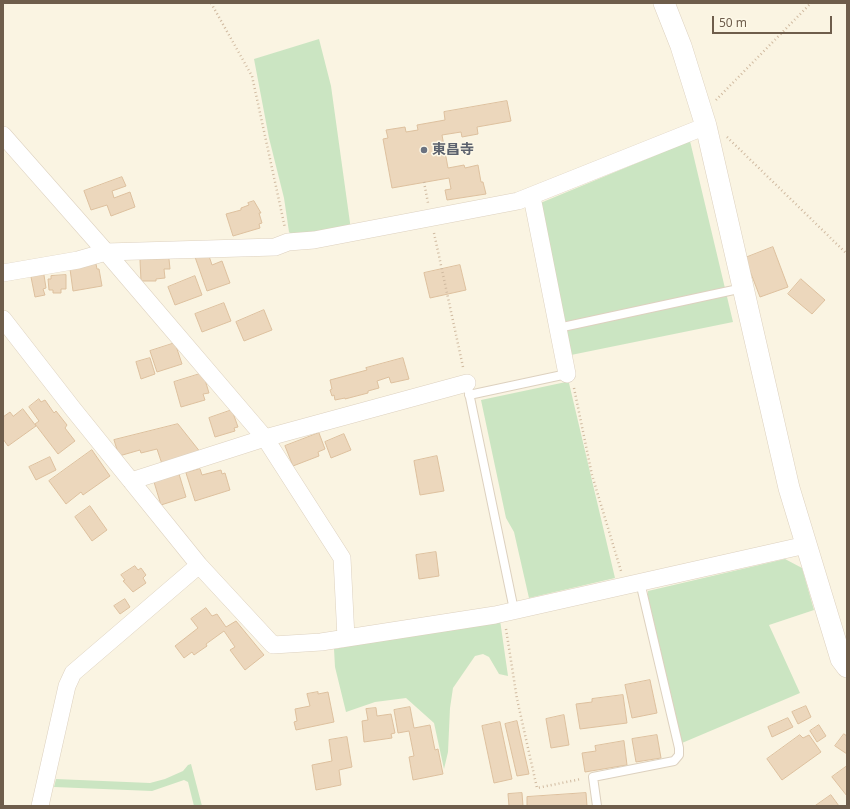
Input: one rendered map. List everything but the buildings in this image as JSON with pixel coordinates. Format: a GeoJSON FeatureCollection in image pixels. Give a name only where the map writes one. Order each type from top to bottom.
{"type":"FeatureCollection","features":[{"type":"Feature","properties":{"kind":"street"},"geometry":{"type":"LineString","coordinates":[[664,3],[681,46],[706,126],[789,488],[841,659],[847,667]]}},
{"type":"Feature","properties":{"kind":"street"},"geometry":{"type":"LineString","coordinates":[[3,273],[78,260],[106,252],[275,247],[288,242],[314,240],[518,201],[532,197],[706,126]]}},
{"type":"Feature","properties":{"kind":"street"},"geometry":{"type":"LineString","coordinates":[[3,135],[106,252],[265,438],[342,558],[346,638]]}},
{"type":"Feature","properties":{"kind":"street"},"geometry":{"type":"LineString","coordinates":[[532,197],[567,374]]}},
{"type":"Feature","properties":{"kind":"street"},"geometry":{"type":"LineString","coordinates":[[3,319],[199,565],[273,645],[321,642],[509,611],[806,544]]}},
{"type":"Feature","properties":{"kind":"street"},"geometry":{"type":"LineString","coordinates":[[131,481],[265,438],[468,389]]}},
{"type":"Feature","properties":{"kind":"street"},"geometry":{"type":"LineString","coordinates":[[40,806],[66,686],[73,673],[199,565]]}},
{"type":"Feature","properties":{"kind":"lane"},"geometry":{"type":"LineString","coordinates":[[558,328],[743,288]]}},
{"type":"Feature","properties":{"kind":"lane"},"geometry":{"type":"LineString","coordinates":[[509,611],[468,389],[567,374]]}},
{"type":"Feature","properties":{"kind":"lane"},"geometry":{"type":"LineString","coordinates":[[597,806],[593,777],[674,760],[679,755],[679,748],[633,584]]}},
{"type":"Feature","properties":{"kind":"path"},"geometry":{"type":"LineString","coordinates":[[211,3],[252,76],[288,242]]}},
{"type":"Feature","properties":{"kind":"path"},"geometry":{"type":"LineString","coordinates":[[811,3],[712,104],[706,126],[730,138],[847,254]]}},
{"type":"Feature","properties":{"kind":"path"},"geometry":{"type":"LineString","coordinates":[[424,182],[468,389]]}},
{"type":"Feature","properties":{"kind":"path"},"geometry":{"type":"LineString","coordinates":[[567,374],[574,385],[592,475],[633,584]]}},
{"type":"Feature","properties":{"kind":"path"},"geometry":{"type":"LineString","coordinates":[[509,611],[517,699],[537,788],[593,777]]}},
{"type":"Feature","properties":{"kind":"green space"},"geometry":{"type":"Polygon","coordinates":[[[319,39],[331,86],[351,230],[294,238],[289,232],[284,198],[269,138],[254,59],[319,39]]]}},
{"type":"Feature","properties":{"kind":"green space"},"geometry":{"type":"Polygon","coordinates":[[[690,141],[733,322],[571,355],[538,204],[690,141]]]}},
{"type":"Feature","properties":{"kind":"green space"},"geometry":{"type":"Polygon","coordinates":[[[566,382],[569,383],[615,578],[529,598],[514,532],[506,518],[481,400],[566,382]]]}},
{"type":"Feature","properties":{"kind":"green space"},"geometry":{"type":"Polygon","coordinates":[[[785,559],[802,568],[814,610],[769,625],[800,693],[682,743],[648,597],[648,591],[785,559]]]}},
{"type":"Feature","properties":{"kind":"green space"},"geometry":{"type":"Polygon","coordinates":[[[500,620],[508,676],[499,674],[489,657],[483,654],[475,656],[453,688],[450,708],[448,752],[444,769],[434,723],[406,698],[375,702],[346,712],[335,667],[334,649],[500,620]]]}},
{"type":"Feature","properties":{"kind":"green space"},"geometry":{"type":"Polygon","coordinates":[[[191,764],[202,806],[194,806],[188,782],[184,780],[152,791],[54,787],[56,779],[150,783],[165,779],[183,771],[188,765],[191,764]]]}},
{"type":"Feature","properties":{"kind":"place","name":"東昌寺"},"geometry":{"type":"Point","coordinates":[424,150]}}]}
